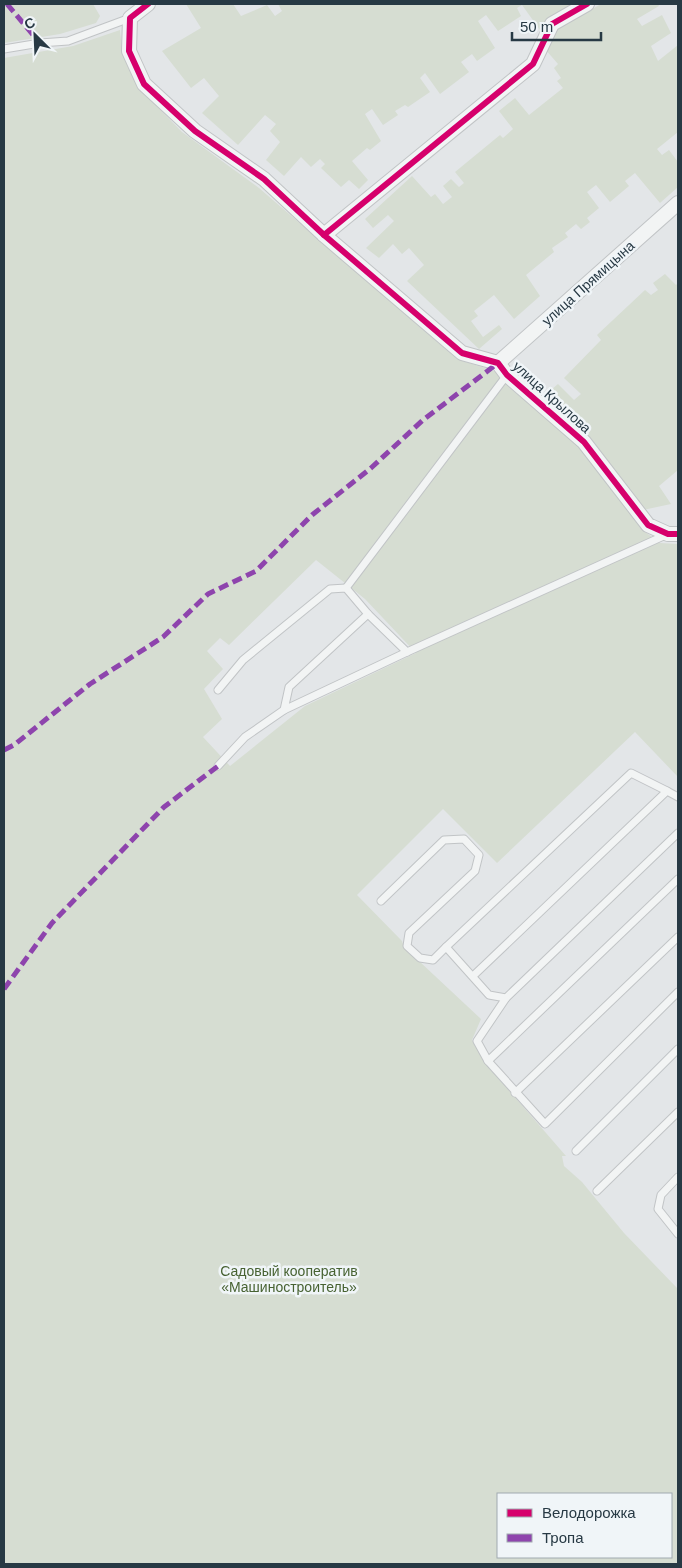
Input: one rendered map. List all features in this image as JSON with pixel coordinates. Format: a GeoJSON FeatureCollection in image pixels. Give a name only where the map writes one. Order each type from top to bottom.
{"type":"FeatureCollection","features":[{"type":"Feature","properties":{"kind":"street"},"geometry":{"type":"LineString","coordinates":[[130,18],[148,4]]}},
{"type":"Feature","properties":{"kind":"street"},"geometry":{"type":"LineString","coordinates":[[324,235],[533,64],[552,24],[587,4]]}},
{"type":"Feature","properties":{"kind":"street","name":"улица Крылова"},"geometry":{"type":"LineString","coordinates":[[130,18],[129,51],[144,84],[195,131],[264,179],[324,235],[462,353],[498,363],[507,375],[584,442],[648,525],[673,534]]}},
{"type":"Feature","properties":{"kind":"street","name":"улица Прямицына"},"geometry":{"type":"LineString","coordinates":[[498,363],[678,203]]}},
{"type":"Feature","properties":{"kind":"lane"},"geometry":{"type":"LineString","coordinates":[[4,49],[68,41],[130,18]]}},
{"type":"Feature","properties":{"kind":"lane"},"geometry":{"type":"LineString","coordinates":[[346,588],[507,375]]}},
{"type":"Feature","properties":{"kind":"lane"},"geometry":{"type":"LineString","coordinates":[[218,766],[245,737],[284,710],[407,652],[673,534]]}},
{"type":"Feature","properties":{"kind":"lane"},"geometry":{"type":"LineString","coordinates":[[218,690],[243,660],[330,588],[346,588],[368,614],[407,652]]}},
{"type":"Feature","properties":{"kind":"lane"},"geometry":{"type":"LineString","coordinates":[[284,710],[289,686],[368,614]]}},
{"type":"Feature","properties":{"kind":"lane"},"geometry":{"type":"LineString","coordinates":[[382,901],[444,840],[464,840],[479,855],[475,871],[409,933],[407,946],[420,958],[432,960],[631,773],[678,796]]}},
{"type":"Feature","properties":{"kind":"lane"},"geometry":{"type":"LineString","coordinates":[[473,976],[667,791]]}},
{"type":"Feature","properties":{"kind":"lane"},"geometry":{"type":"LineString","coordinates":[[678,833],[506,998],[477,1041],[488,1061],[545,1124],[678,992]]}},
{"type":"Feature","properties":{"kind":"lane"},"geometry":{"type":"LineString","coordinates":[[488,1061],[678,879]]}},
{"type":"Feature","properties":{"kind":"lane"},"geometry":{"type":"LineString","coordinates":[[515,1093],[678,937]]}},
{"type":"Feature","properties":{"kind":"lane"},"geometry":{"type":"LineString","coordinates":[[446,947],[489,994],[506,998]]}},
{"type":"Feature","properties":{"kind":"lane"},"geometry":{"type":"LineString","coordinates":[[576,1151],[678,1049]]}},
{"type":"Feature","properties":{"kind":"lane"},"geometry":{"type":"LineString","coordinates":[[596,1191],[678,1112]]}},
{"type":"Feature","properties":{"kind":"lane"},"geometry":{"type":"LineString","coordinates":[[678,1177],[661,1195],[658,1209],[678,1234]]}},
{"type":"Feature","properties":{"kind":"green space"},"geometry":{"type":"Polygon","coordinates":[[[4,4],[93,4],[100,16],[96,23],[60,34],[4,43],[4,4]]]}},
{"type":"Feature","properties":{"kind":"green space"},"geometry":{"type":"Polygon","coordinates":[[[186,4],[233,4],[241,16],[267,5],[275,16],[282,11],[278,4],[568,4],[571,9],[540,30],[522,5],[517,8],[521,16],[498,31],[486,15],[478,21],[495,48],[477,61],[472,54],[461,62],[469,72],[440,94],[425,73],[420,78],[430,92],[408,107],[405,105],[395,111],[398,115],[383,125],[372,109],[365,114],[381,141],[370,150],[367,148],[352,161],[368,180],[359,189],[349,180],[341,187],[321,168],[325,164],[320,159],[311,167],[301,157],[284,176],[266,160],[280,142],[270,131],[276,124],[265,115],[238,145],[202,113],[219,96],[204,78],[191,88],[162,51],[201,28],[186,4]]]}},
{"type":"Feature","properties":{"kind":"green space"},"geometry":{"type":"Polygon","coordinates":[[[601,4],[658,4],[659,6],[637,19],[642,26],[662,15],[671,33],[651,46],[658,61],[678,45],[678,132],[657,149],[662,155],[669,150],[678,162],[678,187],[660,203],[635,173],[625,181],[629,186],[610,202],[596,185],[587,192],[599,208],[587,218],[590,222],[581,229],[576,224],[565,233],[568,237],[552,248],[554,252],[526,275],[540,296],[514,319],[494,295],[474,311],[478,316],[471,321],[483,337],[499,325],[502,329],[479,349],[407,281],[424,265],[409,248],[402,254],[393,244],[379,258],[366,248],[394,221],[388,215],[373,228],[365,219],[412,176],[431,197],[435,194],[443,204],[452,197],[443,186],[451,179],[459,187],[464,183],[455,172],[500,135],[503,138],[513,129],[499,111],[515,98],[529,115],[563,88],[557,81],[561,78],[554,68],[558,64],[545,49],[555,30],[601,4]]]}},
{"type":"Feature","properties":{"kind":"green space","name":"Садовый кооператив «Машиностроитель»"},"geometry":{"type":"Polygon","coordinates":[[[120,30],[122,49],[137,86],[182,132],[259,188],[457,359],[497,372],[510,388],[582,449],[644,531],[660,543],[678,544],[678,777],[635,732],[497,863],[443,809],[357,895],[402,941],[404,947],[481,1019],[472,1040],[486,1064],[566,1156],[562,1156],[564,1166],[582,1182],[624,1233],[678,1289],[678,1564],[4,1564],[4,58],[73,46],[120,30]],[[316,560],[229,645],[220,638],[207,651],[223,669],[204,689],[222,719],[203,737],[230,766],[305,706],[416,653],[365,599],[316,560]]]}},
{"type":"Feature","properties":{"kind":"green space"},"geometry":{"type":"Polygon","coordinates":[[[665,274],[676,285],[678,283],[678,470],[659,486],[671,504],[643,510],[577,428],[543,397],[558,384],[574,400],[581,394],[564,378],[601,340],[597,335],[645,290],[651,295],[658,290],[653,283],[665,274]]]}},
{"type":"Feature","properties":{"kind":"marked path"},"geometry":{"type":"LineString","coordinates":[[7,4],[40,43]]}},
{"type":"Feature","properties":{"kind":"marked path"},"geometry":{"type":"LineString","coordinates":[[4,750],[14,745],[90,684],[163,637],[208,594],[256,571],[312,515],[371,468],[423,420],[498,363]]}},
{"type":"Feature","properties":{"kind":"marked path"},"geometry":{"type":"LineString","coordinates":[[4,989],[52,923],[164,807],[218,766]]}},
{"type":"Feature","properties":{"kind":"cycle path"},"geometry":{"type":"LineString","coordinates":[[148,4],[130,18],[129,51],[144,84],[195,131],[264,179],[324,235]]}},
{"type":"Feature","properties":{"kind":"cycle path"},"geometry":{"type":"LineString","coordinates":[[587,4],[552,24],[533,64],[324,235],[462,353],[498,363],[507,375],[584,442],[648,525],[668,534],[678,534]]}}]}
